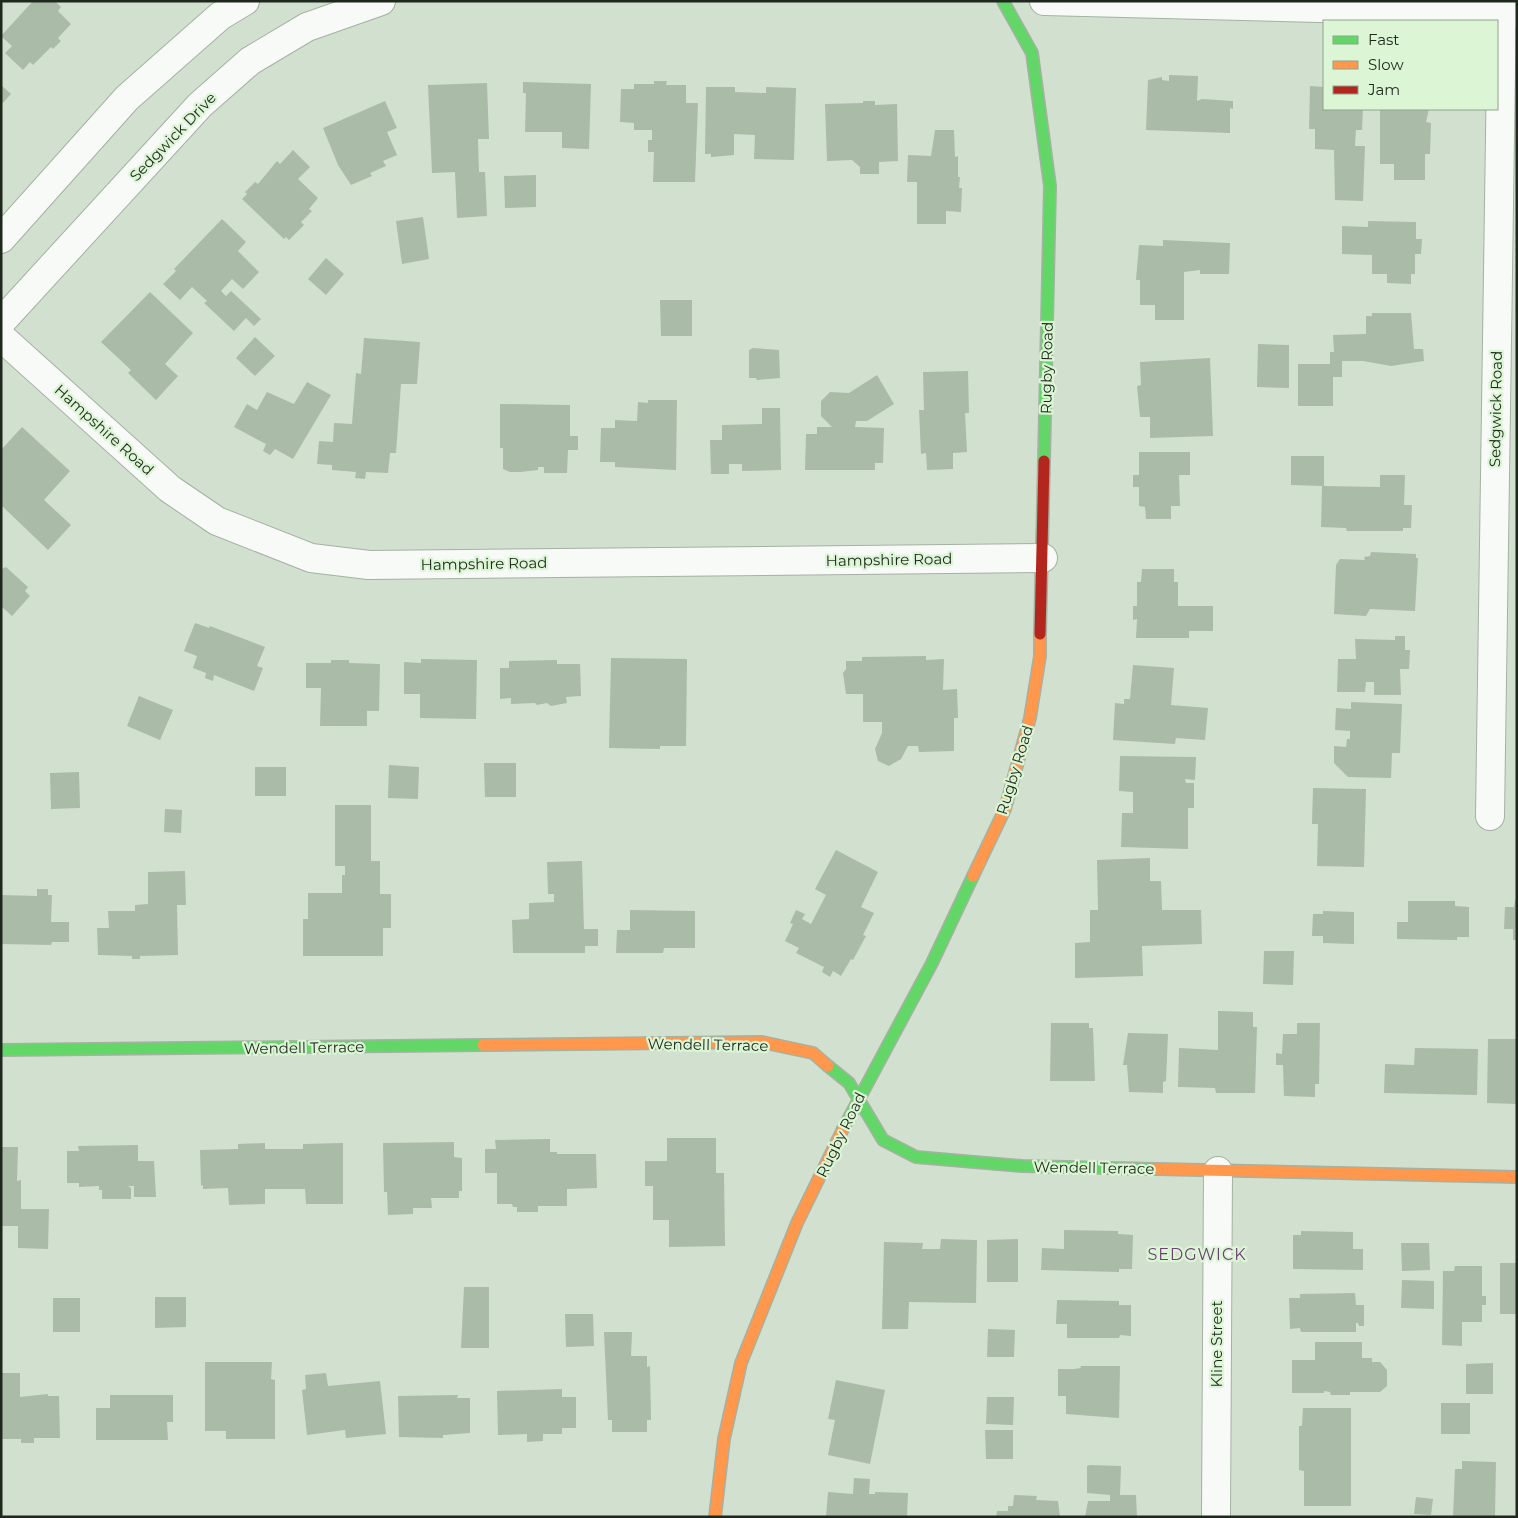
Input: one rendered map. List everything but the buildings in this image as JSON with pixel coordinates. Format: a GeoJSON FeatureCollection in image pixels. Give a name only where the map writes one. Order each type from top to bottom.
{"type":"FeatureCollection","features":[{"type":"Feature","properties":{"kind":"street"},"geometry":{"type":"LineString","coordinates":[[1,239],[127,98],[220,16],[245,1]]}},
{"type":"Feature","properties":{"kind":"street","name":"Sedgwick Drive"},"geometry":{"type":"LineString","coordinates":[[1,322],[200,105],[250,62],[307,26],[381,1]]}},
{"type":"Feature","properties":{"kind":"street","name":"Rugby Road"},"geometry":{"type":"LineString","coordinates":[[715,1517],[724,1439],[741,1363],[797,1222],[859,1097],[932,963],[1005,809],[1030,718],[1038,665],[1043,558],[1050,186],[1032,53],[1003,1]]}},
{"type":"Feature","properties":{"kind":"street"},"geometry":{"type":"LineString","coordinates":[[1044,1],[1507,9]]}},
{"type":"Feature","properties":{"kind":"street","name":"Sedgwick Road"},"geometry":{"type":"LineString","coordinates":[[1490,816],[1507,9]]}},
{"type":"Feature","properties":{"kind":"street","name":"Hampshire Road"},"geometry":{"type":"LineString","coordinates":[[1,336],[170,489],[217,520],[311,558],[369,565],[1043,558]]}},
{"type":"Feature","properties":{"kind":"street","name":"Wendell Terrace"},"geometry":{"type":"LineString","coordinates":[[1,1050],[762,1042],[813,1053],[849,1083],[883,1140],[916,1158],[1022,1166],[1517,1177]]}},
{"type":"Feature","properties":{"kind":"street","name":"Kline Street"},"geometry":{"type":"LineString","coordinates":[[1216,1517],[1218,1171]]}},
{"type":"Feature","properties":{"kind":"traffic: fast"},"geometry":{"type":"LineString","coordinates":[[1003,1],[1032,53],[1050,186],[1044,461]]}},
{"type":"Feature","properties":{"kind":"traffic: fast"},"geometry":{"type":"LineString","coordinates":[[843,1129],[932,963],[973,876]]}},
{"type":"Feature","properties":{"kind":"traffic: fast"},"geometry":{"type":"LineString","coordinates":[[1,1050],[483,1045]]}},
{"type":"Feature","properties":{"kind":"traffic: fast"},"geometry":{"type":"LineString","coordinates":[[828,1066],[849,1083],[883,1140],[916,1157],[1022,1166],[1155,1169]]}},
{"type":"Feature","properties":{"kind":"traffic: slow"},"geometry":{"type":"LineString","coordinates":[[973,876],[1005,809],[1030,718],[1040,656],[1040,634]]}},
{"type":"Feature","properties":{"kind":"traffic: slow"},"geometry":{"type":"LineString","coordinates":[[483,1045],[762,1042],[813,1053],[828,1066]]}},
{"type":"Feature","properties":{"kind":"traffic: slow"},"geometry":{"type":"LineString","coordinates":[[715,1517],[724,1439],[741,1363],[797,1223],[843,1129]]}},
{"type":"Feature","properties":{"kind":"traffic: slow"},"geometry":{"type":"LineString","coordinates":[[1155,1169],[1517,1177]]}},
{"type":"Feature","properties":{"kind":"traffic: jam"},"geometry":{"type":"LineString","coordinates":[[1040,634],[1044,461]]}},
{"type":"Feature","properties":{"kind":"district","name":"SEDGWICK"},"geometry":{"type":"Point","coordinates":[1197,1254]}}]}
